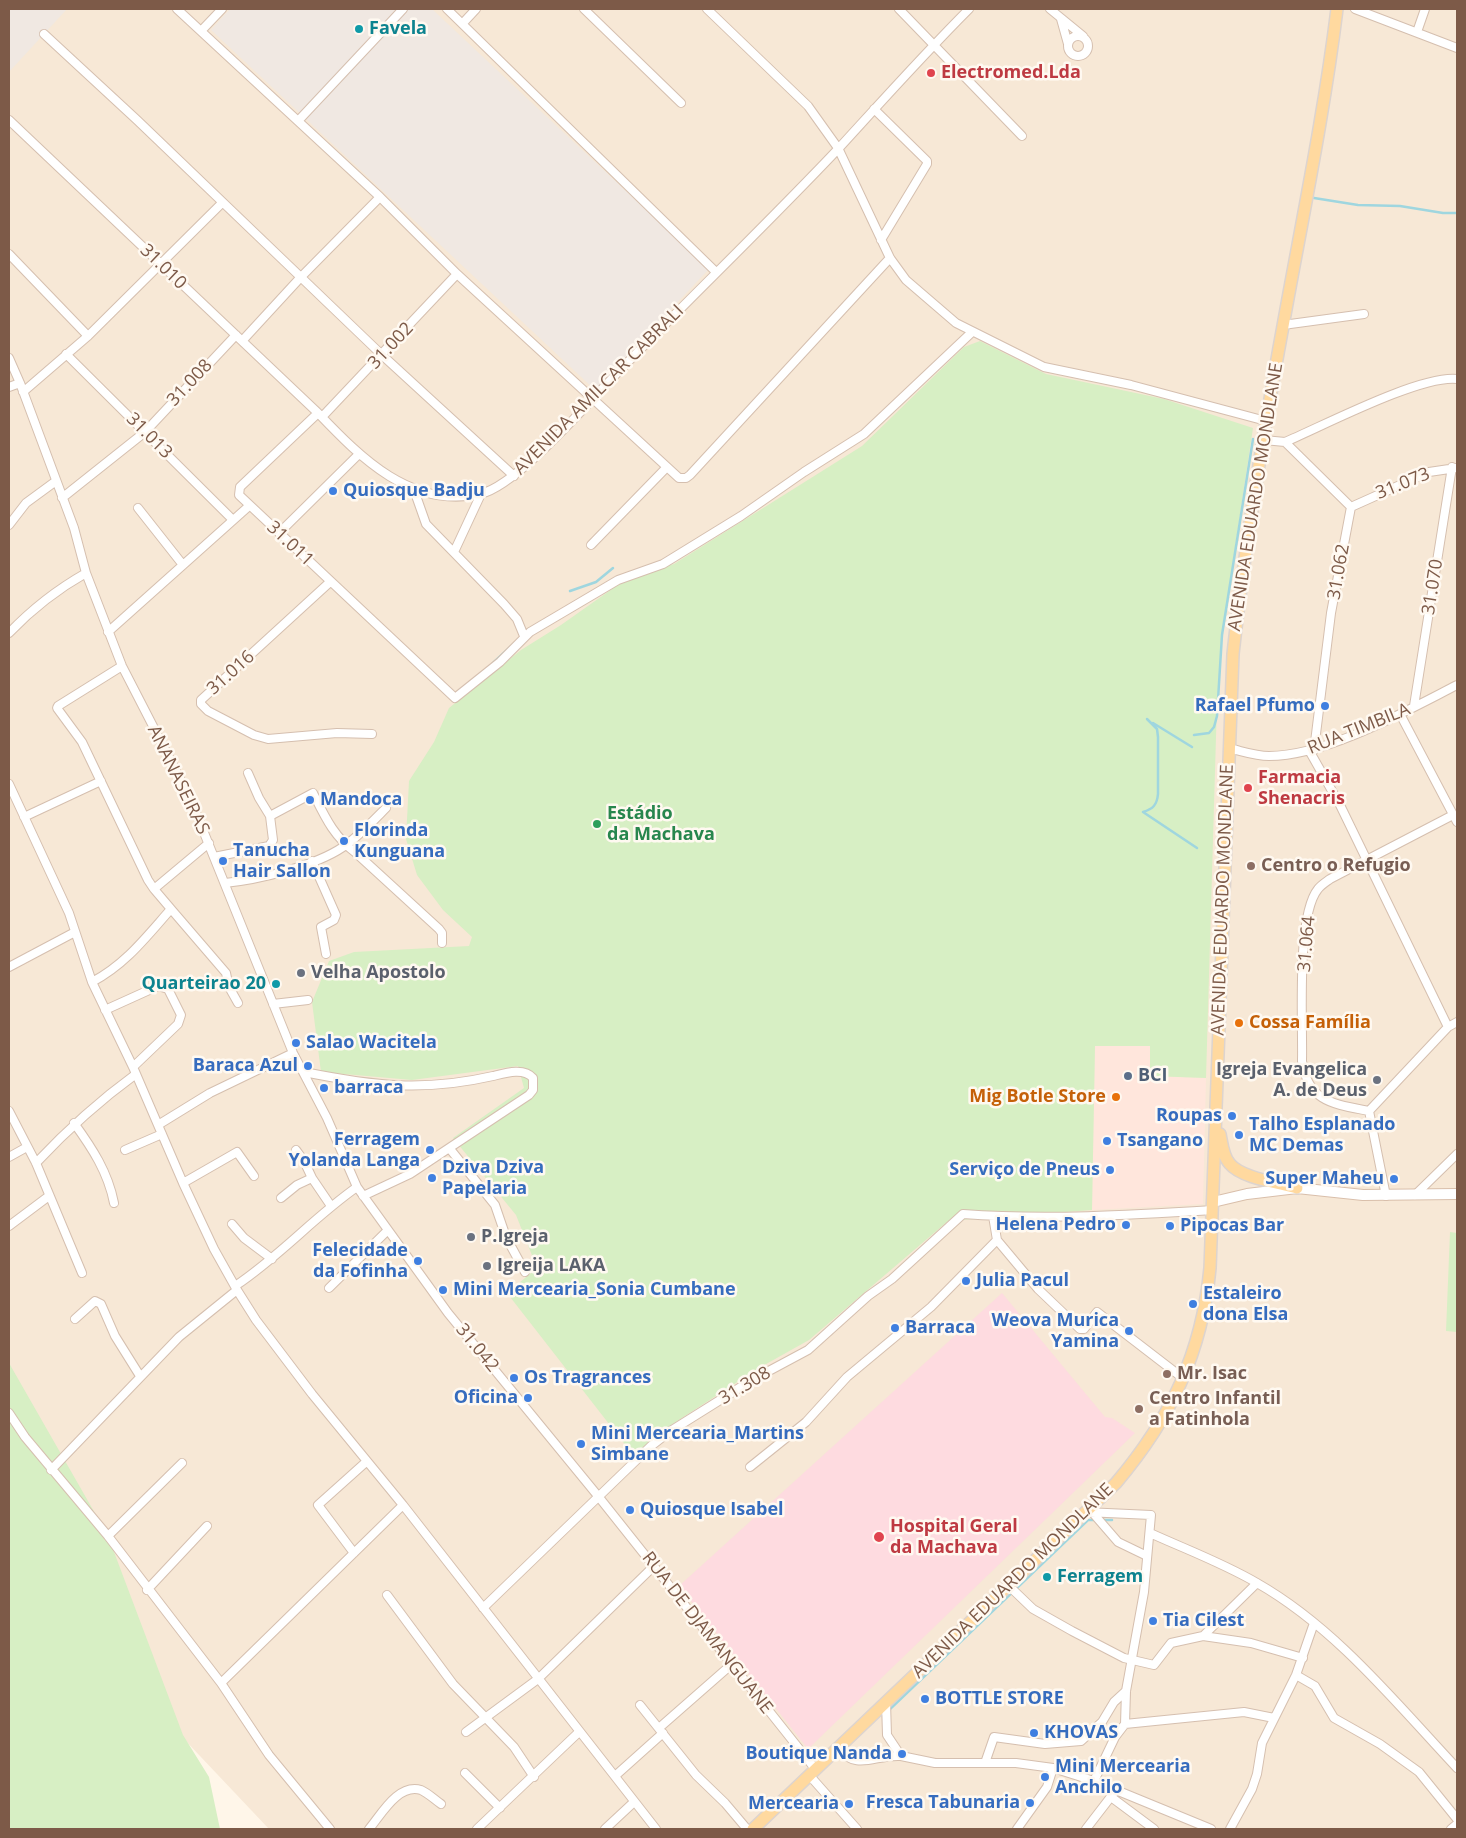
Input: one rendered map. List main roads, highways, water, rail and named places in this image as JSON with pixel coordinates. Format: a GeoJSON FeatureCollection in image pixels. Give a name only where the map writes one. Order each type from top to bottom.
{"type":"FeatureCollection","features":[{"type":"Feature","properties":{"kind":"main road","name":"AVENIDA EDUARDO MONDLANE"},"geometry":{"type":"LineString","coordinates":[[753,1829],[1088,1512],[1116,1483],[1139,1456],[1162,1422],[1184,1379],[1199,1336],[1208,1295],[1213,1206],[1217,1123],[1219,994],[1233,654],[1266,421],[1330,70],[1337,9]]}},
{"type":"Feature","properties":{"kind":"main road"},"geometry":{"type":"LineString","coordinates":[[1217,1123],[1226,1155],[1235,1169],[1297,1188]]}},
{"type":"Feature","properties":{"kind":"waterway"},"geometry":{"type":"LineString","coordinates":[[1314,198],[1358,205],[1400,206],[1443,213],[1457,213]]}},
{"type":"Feature","properties":{"kind":"waterway"},"geometry":{"type":"LineString","coordinates":[[1194,735],[1209,733],[1214,727],[1217,716],[1222,635],[1253,439]]}},
{"type":"Feature","properties":{"kind":"waterway"},"geometry":{"type":"LineString","coordinates":[[570,591],[596,582],[613,568]]}},
{"type":"Feature","properties":{"kind":"waterway"},"geometry":{"type":"LineString","coordinates":[[493,663],[520,638]]}},
{"type":"Feature","properties":{"kind":"waterway"},"geometry":{"type":"LineString","coordinates":[[1143,812],[1154,806],[1158,794],[1157,729],[1147,719]]}},
{"type":"Feature","properties":{"kind":"waterway"},"geometry":{"type":"LineString","coordinates":[[1153,723],[1192,747]]}},
{"type":"Feature","properties":{"kind":"waterway"},"geometry":{"type":"LineString","coordinates":[[1143,812],[1197,848]]}},
{"type":"Feature","properties":{"kind":"waterway"},"geometry":{"type":"LineString","coordinates":[[889,1710],[1088,1520],[1112,1520]]}},
{"type":"Feature","properties":{"kind":"place","name":"Favela"},"geometry":{"type":"Point","coordinates":[359,29]}},
{"type":"Feature","properties":{"kind":"place","name":"Electromed.Lda"},"geometry":{"type":"Point","coordinates":[931,73]}},
{"type":"Feature","properties":{"kind":"place","name":"Quiosque Badju"},"geometry":{"type":"Point","coordinates":[333,491]}},
{"type":"Feature","properties":{"kind":"place","name":"Rafael Pfumo"},"geometry":{"type":"Point","coordinates":[1325,706]}},
{"type":"Feature","properties":{"kind":"place","name":"Farmacia Shenacris"},"geometry":{"type":"Point","coordinates":[1248,788]}},
{"type":"Feature","properties":{"kind":"place","name":"Mandoca"},"geometry":{"type":"Point","coordinates":[310,800]}},
{"type":"Feature","properties":{"kind":"place","name":"Estádio da Machava"},"geometry":{"type":"Point","coordinates":[597,824]}},
{"type":"Feature","properties":{"kind":"place","name":"Florinda Kunguana"},"geometry":{"type":"Point","coordinates":[344,841]}},
{"type":"Feature","properties":{"kind":"place","name":"Tanucha Hair Sallon"},"geometry":{"type":"Point","coordinates":[223,861]}},
{"type":"Feature","properties":{"kind":"place","name":"Centro o Refugio"},"geometry":{"type":"Point","coordinates":[1251,866]}},
{"type":"Feature","properties":{"kind":"place","name":"Velha Apostolo"},"geometry":{"type":"Point","coordinates":[301,973]}},
{"type":"Feature","properties":{"kind":"place","name":"Quarteirao 20"},"geometry":{"type":"Point","coordinates":[276,984]}},
{"type":"Feature","properties":{"kind":"place","name":"Cossa Família"},"geometry":{"type":"Point","coordinates":[1239,1023]}},
{"type":"Feature","properties":{"kind":"place","name":"Salao Wacitela"},"geometry":{"type":"Point","coordinates":[296,1043]}},
{"type":"Feature","properties":{"kind":"place","name":"Baraca Azul"},"geometry":{"type":"Point","coordinates":[308,1066]}},
{"type":"Feature","properties":{"kind":"place","name":"BCI"},"geometry":{"type":"Point","coordinates":[1128,1076]}},
{"type":"Feature","properties":{"kind":"place","name":"Igreja Evangelica A. de Deus"},"geometry":{"type":"Point","coordinates":[1377,1080]}},
{"type":"Feature","properties":{"kind":"place","name":"barraca"},"geometry":{"type":"Point","coordinates":[324,1088]}},
{"type":"Feature","properties":{"kind":"place","name":"Mig Botle Store"},"geometry":{"type":"Point","coordinates":[1116,1097]}},
{"type":"Feature","properties":{"kind":"place","name":"Roupas"},"geometry":{"type":"Point","coordinates":[1232,1116]}},
{"type":"Feature","properties":{"kind":"place","name":"Talho Esplanado MC Demas"},"geometry":{"type":"Point","coordinates":[1239,1135]}},
{"type":"Feature","properties":{"kind":"place","name":"Tsangano"},"geometry":{"type":"Point","coordinates":[1107,1141]}},
{"type":"Feature","properties":{"kind":"place","name":"Ferragem Yolanda Langa"},"geometry":{"type":"Point","coordinates":[430,1150]}},
{"type":"Feature","properties":{"kind":"place","name":"Serviço de Pneus"},"geometry":{"type":"Point","coordinates":[1110,1170]}},
{"type":"Feature","properties":{"kind":"place","name":"Dziva Dziva Papelaria"},"geometry":{"type":"Point","coordinates":[432,1178]}},
{"type":"Feature","properties":{"kind":"place","name":"Super Maheu"},"geometry":{"type":"Point","coordinates":[1394,1179]}},
{"type":"Feature","properties":{"kind":"place","name":"Helena Pedro"},"geometry":{"type":"Point","coordinates":[1126,1225]}},
{"type":"Feature","properties":{"kind":"place","name":"Pipocas Bar"},"geometry":{"type":"Point","coordinates":[1170,1226]}},
{"type":"Feature","properties":{"kind":"place","name":"P.Igreja"},"geometry":{"type":"Point","coordinates":[471,1237]}},
{"type":"Feature","properties":{"kind":"place","name":"Felecidade da Fofinha"},"geometry":{"type":"Point","coordinates":[418,1261]}},
{"type":"Feature","properties":{"kind":"place","name":"Igreija LAKA"},"geometry":{"type":"Point","coordinates":[487,1266]}},
{"type":"Feature","properties":{"kind":"place","name":"Julia Pacul"},"geometry":{"type":"Point","coordinates":[966,1281]}},
{"type":"Feature","properties":{"kind":"place","name":"Mini Mercearia_Sonia Cumbane"},"geometry":{"type":"Point","coordinates":[443,1290]}},
{"type":"Feature","properties":{"kind":"place","name":"Estaleiro dona Elsa"},"geometry":{"type":"Point","coordinates":[1193,1304]}},
{"type":"Feature","properties":{"kind":"place","name":"Barraca"},"geometry":{"type":"Point","coordinates":[895,1328]}},
{"type":"Feature","properties":{"kind":"place","name":"Weova Murica Yamina"},"geometry":{"type":"Point","coordinates":[1129,1331]}},
{"type":"Feature","properties":{"kind":"place","name":"Mr. Isac"},"geometry":{"type":"Point","coordinates":[1167,1374]}},
{"type":"Feature","properties":{"kind":"place","name":"Os Tragrances"},"geometry":{"type":"Point","coordinates":[514,1378]}},
{"type":"Feature","properties":{"kind":"place","name":"Oficina"},"geometry":{"type":"Point","coordinates":[528,1398]}},
{"type":"Feature","properties":{"kind":"place","name":"Centro Infantil a Fatinhola"},"geometry":{"type":"Point","coordinates":[1139,1409]}},
{"type":"Feature","properties":{"kind":"place","name":"Mini Mercearia_Martins Simbane"},"geometry":{"type":"Point","coordinates":[581,1444]}},
{"type":"Feature","properties":{"kind":"place","name":"Quiosque Isabel"},"geometry":{"type":"Point","coordinates":[630,1510]}},
{"type":"Feature","properties":{"kind":"place","name":"Hospital Geral da Machava"},"geometry":{"type":"Point","coordinates":[879,1537]}},
{"type":"Feature","properties":{"kind":"place","name":"Ferragem"},"geometry":{"type":"Point","coordinates":[1047,1577]}},
{"type":"Feature","properties":{"kind":"place","name":"Tia Cilest"},"geometry":{"type":"Point","coordinates":[1153,1621]}},
{"type":"Feature","properties":{"kind":"place","name":"BOTTLE STORE"},"geometry":{"type":"Point","coordinates":[925,1699]}},
{"type":"Feature","properties":{"kind":"place","name":"KHOVAS"},"geometry":{"type":"Point","coordinates":[1034,1733]}},
{"type":"Feature","properties":{"kind":"place","name":"Boutique Nanda"},"geometry":{"type":"Point","coordinates":[902,1754]}},
{"type":"Feature","properties":{"kind":"place","name":"Mini Mercearia Anchilo"},"geometry":{"type":"Point","coordinates":[1045,1777]}},
{"type":"Feature","properties":{"kind":"place","name":"Fresca Tabunaria"},"geometry":{"type":"Point","coordinates":[1030,1803]}},
{"type":"Feature","properties":{"kind":"place","name":"Mercearia"},"geometry":{"type":"Point","coordinates":[849,1804]}}]}
